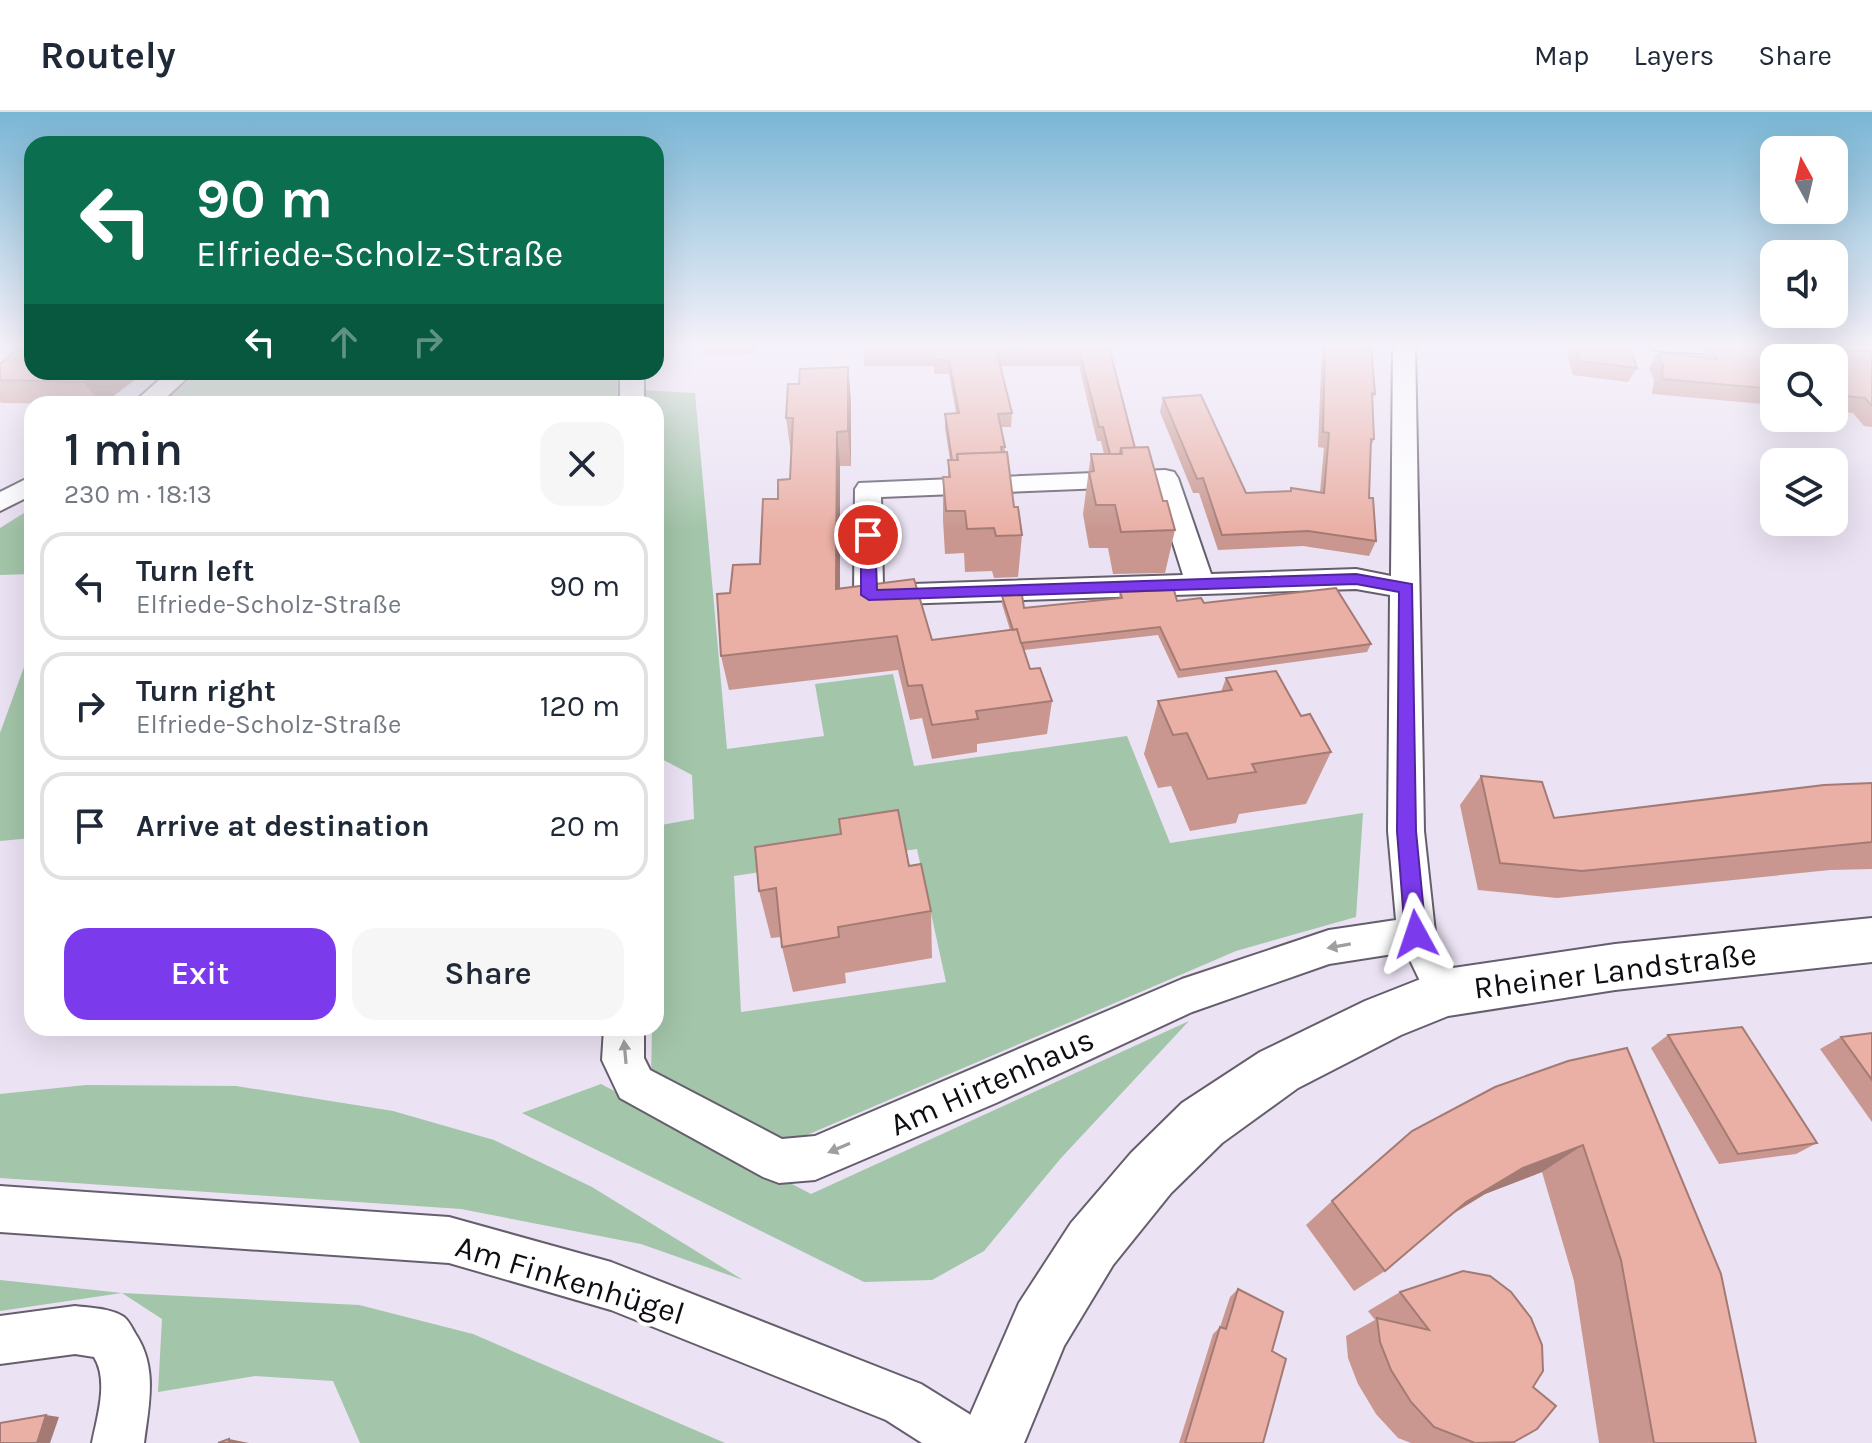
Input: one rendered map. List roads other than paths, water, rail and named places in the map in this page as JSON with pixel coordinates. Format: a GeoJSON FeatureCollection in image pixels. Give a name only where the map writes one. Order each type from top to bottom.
{"type":"FeatureCollection","features":[{"type":"Feature","properties":{"kind":"street"},"geometry":{"type":"LineString","coordinates":[[1405,406],[1406,831],[1416,934],[1446,993]]}},
{"type":"Feature","properties":{"kind":"street"},"geometry":{"type":"LineString","coordinates":[[1201,586],[1165,478],[868,489],[869,595],[1201,586],[1356,579],[1406,588]]}},
{"type":"Feature","properties":{"kind":"street"},"geometry":{"type":"LineString","coordinates":[[0,503],[24,489]]}},
{"type":"Feature","properties":{"kind":"street","name":"Am Hirtenhaus"},"geometry":{"type":"LineString","coordinates":[[624,1036],[623,1060],[635,1084],[779,1161],[815,1158],[1182,997],[1329,947],[1416,934]]}},
{"type":"Feature","properties":{"kind":"street","name":"Rheiner Landstraße"},"geometry":{"type":"LineString","coordinates":[[991,1443],[1041,1325],[1092,1244],[1151,1173],[1202,1123],[1279,1070],[1383,1018],[1446,993],[1615,967],[1872,940]]}},
{"type":"Feature","properties":{"kind":"street","name":"Am Finkenhügel"},"geometry":{"type":"LineString","coordinates":[[0,1209],[449,1240],[611,1286],[903,1402],[969,1443]]}},
{"type":"Feature","properties":{"kind":"street"},"geometry":{"type":"LineString","coordinates":[[0,1340],[75,1330],[108,1335],[125,1361],[126,1391],[118,1443]]}}]}
